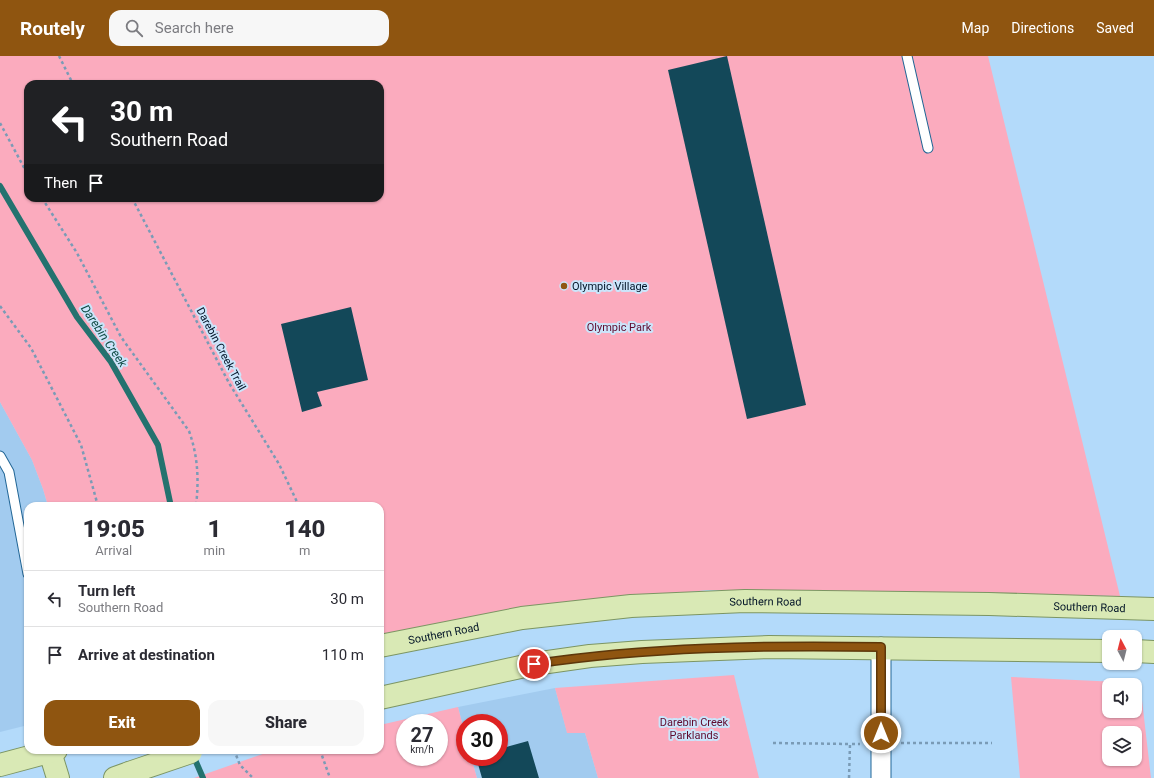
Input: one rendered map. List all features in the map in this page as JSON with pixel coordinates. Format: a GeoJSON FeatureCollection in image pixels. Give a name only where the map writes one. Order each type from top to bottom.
{"type":"FeatureCollection","features":[{"type":"Feature","properties":{"kind":"main road","name":"Southern Road"},"geometry":{"type":"LineString","coordinates":[[384,645],[522,618],[631,606],[745,602],[989,604],[1154,609]]}},
{"type":"Feature","properties":{"kind":"main road"},"geometry":{"type":"LineString","coordinates":[[384,697],[534,664],[590,656],[769,646],[1102,651]]}},
{"type":"Feature","properties":{"kind":"main road"},"geometry":{"type":"LineString","coordinates":[[1142,651],[1154,652]]}},
{"type":"Feature","properties":{"kind":"main road"},"geometry":{"type":"LineString","coordinates":[[0,765],[41,754]]}},
{"type":"Feature","properties":{"kind":"main road"},"geometry":{"type":"LineString","coordinates":[[53,754],[58,778]]}},
{"type":"Feature","properties":{"kind":"main road"},"geometry":{"type":"LineString","coordinates":[[122,776],[185,754]]}},
{"type":"Feature","properties":{"kind":"street"},"geometry":{"type":"LineString","coordinates":[[881,647],[881,778]]}},
{"type":"Feature","properties":{"kind":"lane"},"geometry":{"type":"LineString","coordinates":[[908,56],[928,148]]}},
{"type":"Feature","properties":{"kind":"lane"},"geometry":{"type":"LineString","coordinates":[[0,456],[24,557]]}},
{"type":"Feature","properties":{"kind":"path"},"geometry":{"type":"LineString","coordinates":[[59,56],[71,80]]}},
{"type":"Feature","properties":{"kind":"path"},"geometry":{"type":"LineString","coordinates":[[0,123],[24,168]]}},
{"type":"Feature","properties":{"kind":"path"},"geometry":{"type":"LineString","coordinates":[[45,202],[77,253],[121,337],[189,431],[195,448],[198,465],[196,502]]}},
{"type":"Feature","properties":{"kind":"path","name":"Darebin Creek Trail"},"geometry":{"type":"LineString","coordinates":[[134,202],[229,383],[278,464],[297,502]]}},
{"type":"Feature","properties":{"kind":"path"},"geometry":{"type":"LineString","coordinates":[[0,306],[31,348],[81,445],[97,502]]}},
{"type":"Feature","properties":{"kind":"path"},"geometry":{"type":"LineString","coordinates":[[773,743],[850,744]]}},
{"type":"Feature","properties":{"kind":"path"},"geometry":{"type":"LineString","coordinates":[[900,743],[992,744]]}},
{"type":"Feature","properties":{"kind":"path"},"geometry":{"type":"LineString","coordinates":[[236,754],[240,765],[253,778]]}},
{"type":"Feature","properties":{"kind":"path"},"geometry":{"type":"LineString","coordinates":[[321,754],[330,778]]}},
{"type":"Feature","properties":{"kind":"shaded area"},"geometry":{"type":"Polygon","coordinates":[[[0,402],[32,460],[47,502],[24,502],[24,726],[0,732],[0,402]]]}},
{"type":"Feature","properties":{"kind":"shaded area"},"geometry":{"type":"Polygon","coordinates":[[[555,688],[567,732],[585,733],[598,778],[477,778],[474,766],[508,766],[508,714],[460,714],[458,707],[555,688]]]}},
{"type":"Feature","properties":{"kind":"green space","name":"Olympic Park"},"geometry":{"type":"Polygon","coordinates":[[[0,56],[988,56],[1120,596],[707,590],[513,612],[384,635],[384,502],[47,502],[32,460],[0,402],[0,56]]]}},
{"type":"Feature","properties":{"kind":"green space","name":"Darebin Creek Parklands"},"geometry":{"type":"Polygon","coordinates":[[[734,675],[759,778],[598,778],[585,733],[567,733],[555,688],[734,675]]]}},
{"type":"Feature","properties":{"kind":"green space"},"geometry":{"type":"Polygon","coordinates":[[[1011,677],[1102,681],[1102,718],[1142,718],[1142,700],[1151,778],[1020,778],[1011,677]]]}},
{"type":"Feature","properties":{"kind":"green space"},"geometry":{"type":"Polygon","coordinates":[[[458,707],[460,714],[456,714],[456,766],[474,766],[477,778],[194,778],[263,754],[384,754],[384,724],[396,721],[396,766],[448,766],[448,714],[428,714],[458,707]]]}},
{"type":"Feature","properties":{"kind":"building"},"geometry":{"type":"Polygon","coordinates":[[[727,56],[806,405],[747,419],[668,70],[727,56]]]}},
{"type":"Feature","properties":{"kind":"building"},"geometry":{"type":"Polygon","coordinates":[[[351,307],[368,380],[317,392],[322,406],[302,412],[281,324],[351,307]]]}},
{"type":"Feature","properties":{"kind":"building"},"geometry":{"type":"Polygon","coordinates":[[[528,741],[539,778],[482,778],[479,766],[508,766],[508,747],[528,741]]]}},
{"type":"Feature","properties":{"kind":"waterway","name":"Darebin Creek"},"geometry":{"type":"LineString","coordinates":[[0,186],[77,317],[111,362],[158,445],[170,502]]}},
{"type":"Feature","properties":{"kind":"waterway","name":"Darebin Creek"},"geometry":{"type":"LineString","coordinates":[[193,755],[203,778]]}},
{"type":"Feature","properties":{"kind":"place","name":"Olympic Village"},"geometry":{"type":"Point","coordinates":[564,286]}},
{"type":"Feature","properties":{"kind":"route"},"geometry":{"type":"LineString","coordinates":[[534,664],[590,656],[769,646],[881,647],[881,733]]}}]}
